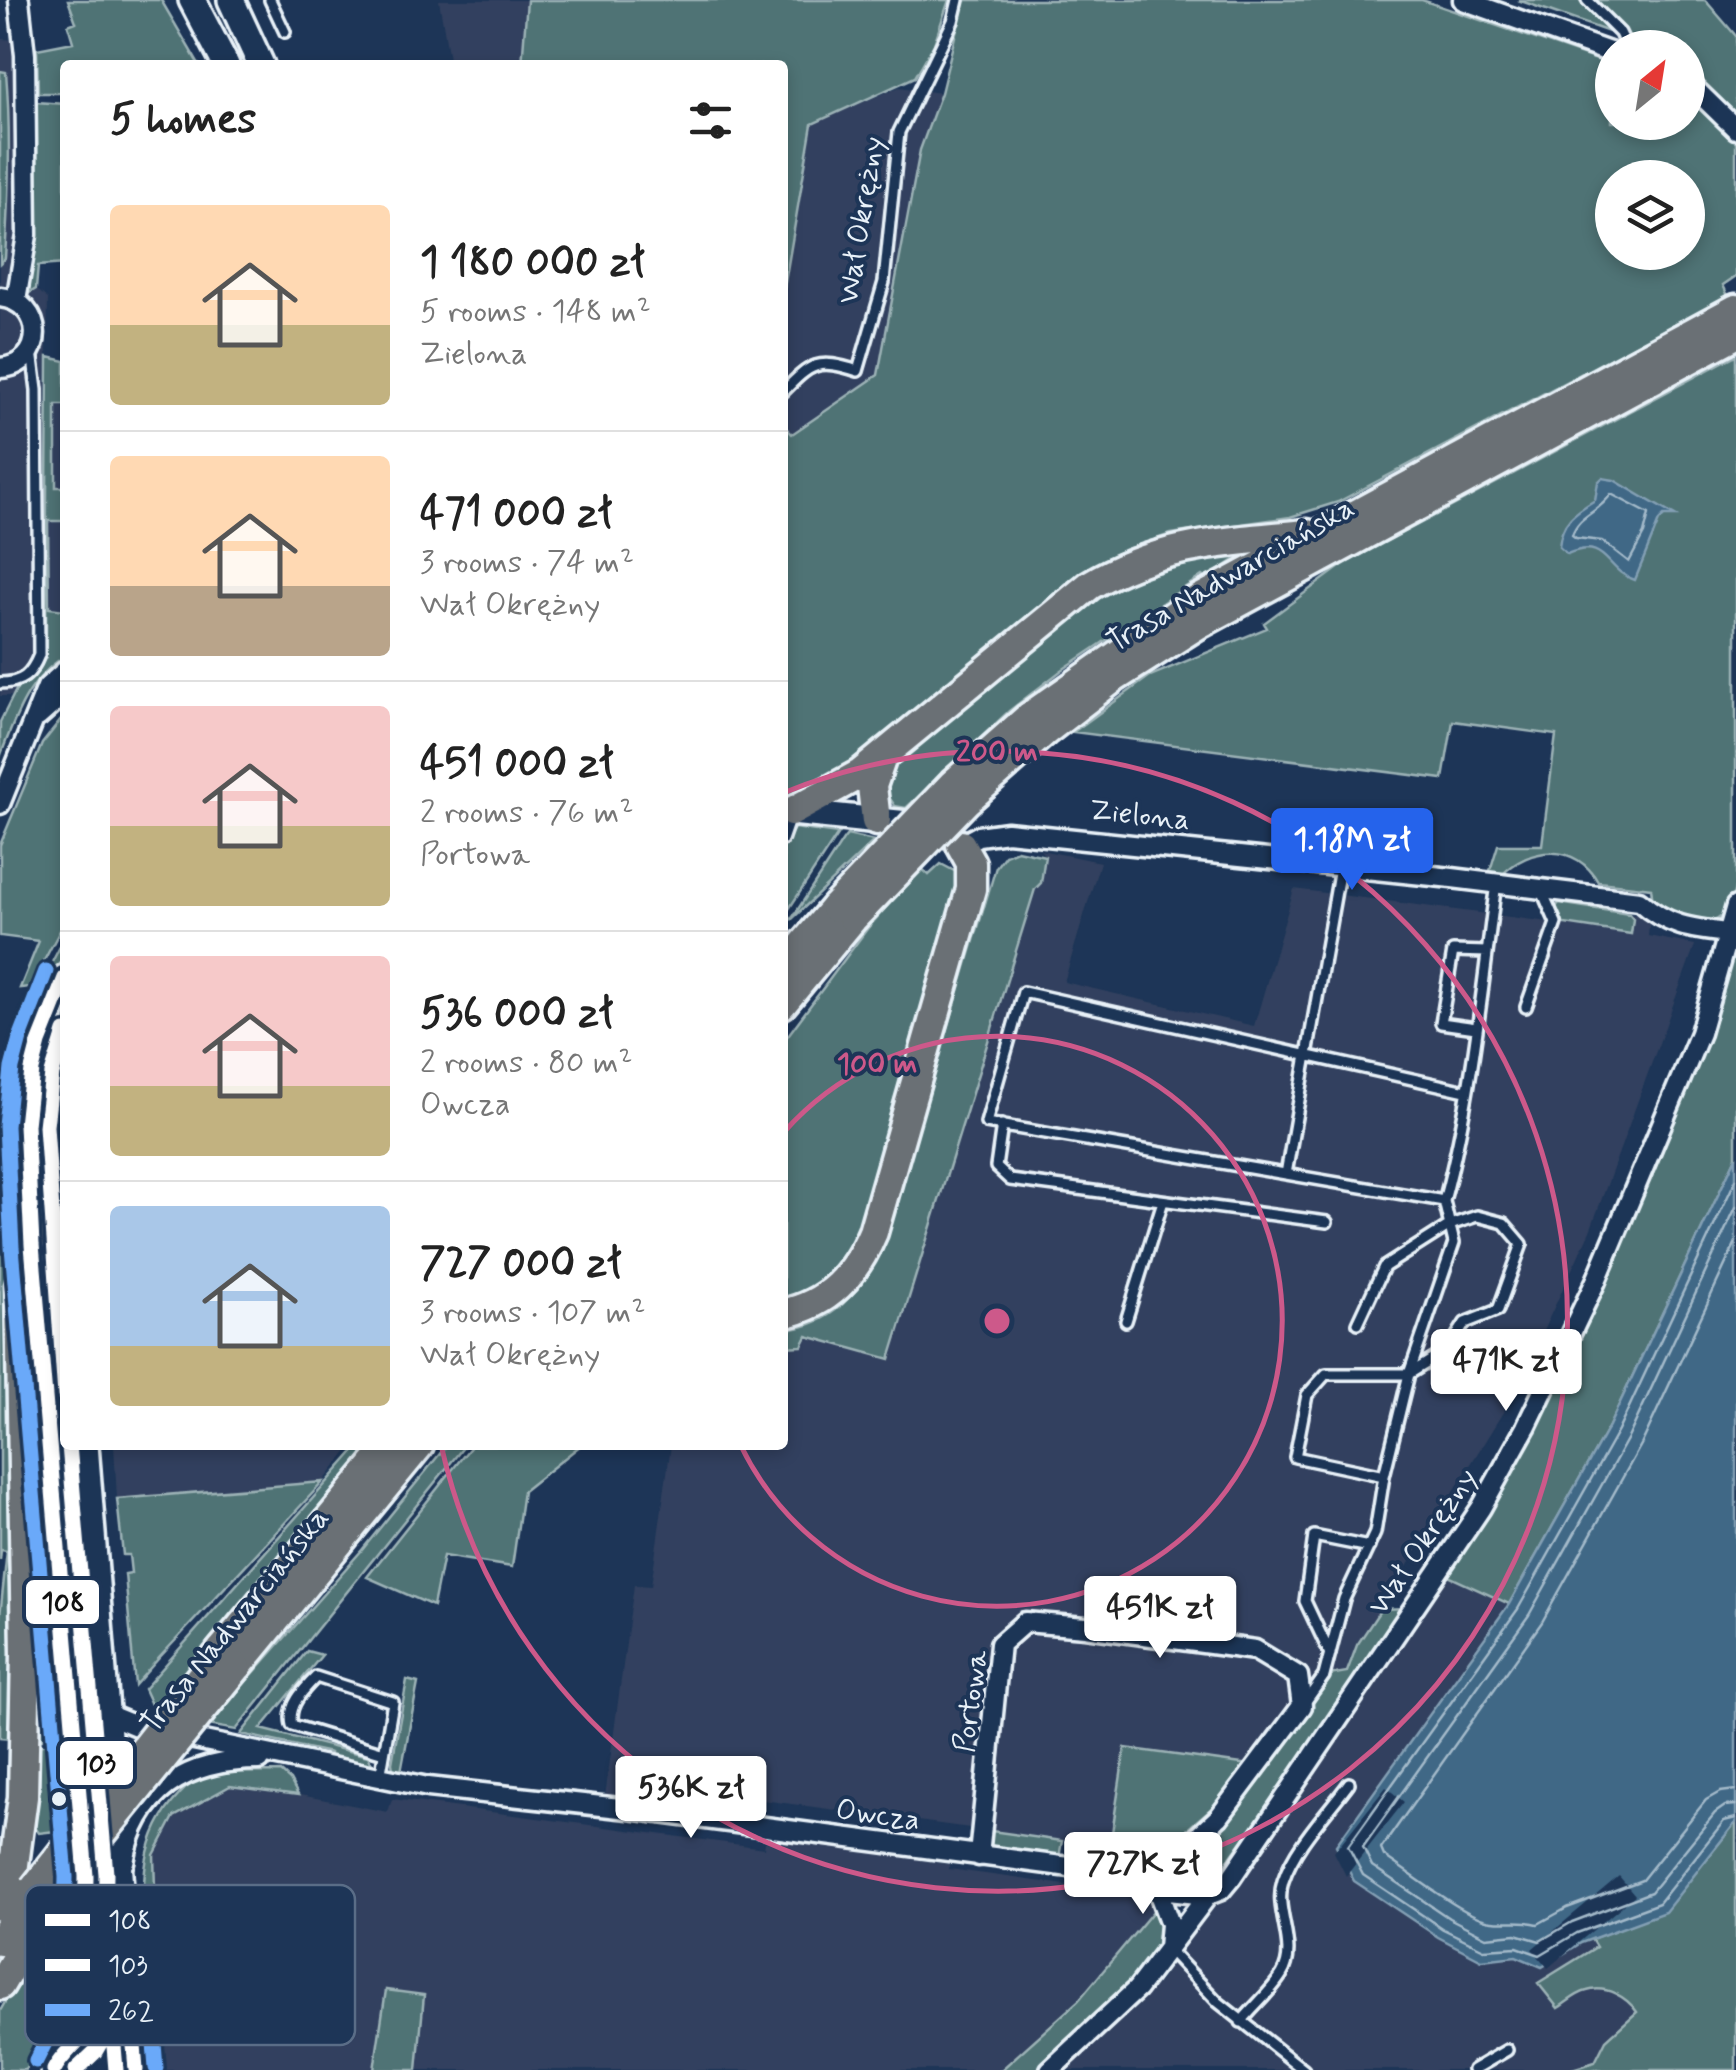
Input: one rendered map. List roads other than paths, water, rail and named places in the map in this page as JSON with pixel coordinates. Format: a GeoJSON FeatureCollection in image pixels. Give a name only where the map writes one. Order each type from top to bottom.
{"type":"FeatureCollection","features":[{"type":"Feature","properties":{"kind":"main road"},"geometry":{"type":"LineString","coordinates":[[192,0],[223,60]]}},
{"type":"Feature","properties":{"kind":"main road"},"geometry":{"type":"LineString","coordinates":[[231,0],[260,60]]}},
{"type":"Feature","properties":{"kind":"main road","name":"Trasa Nadwarciańska"},"geometry":{"type":"LineString","coordinates":[[1036,724],[1351,528],[1736,309]]}},
{"type":"Feature","properties":{"kind":"main road","name":"Trasa Nadwarciańska"},"geometry":{"type":"LineString","coordinates":[[788,964],[966,801],[1036,724],[1192,602],[1319,533],[1351,528],[1736,334]]}},
{"type":"Feature","properties":{"kind":"main road"},"geometry":{"type":"LineString","coordinates":[[788,811],[848,781],[882,756],[1090,585],[1120,567],[1183,547],[1319,533]]}},
{"type":"Feature","properties":{"kind":"main road"},"geometry":{"type":"LineString","coordinates":[[876,821],[872,786],[882,756]]}},
{"type":"Feature","properties":{"kind":"main road"},"geometry":{"type":"LineString","coordinates":[[788,812],[929,826],[953,837],[971,863],[971,889],[873,1232],[857,1266],[838,1288],[808,1306],[788,1312]]}},
{"type":"Feature","properties":{"kind":"main road","name":"Trasa Nadwarciańska"},"geometry":{"type":"LineString","coordinates":[[788,995],[844,912]]}},
{"type":"Feature","properties":{"kind":"main road"},"geometry":{"type":"LineString","coordinates":[[60,990],[39,1043],[26,1125],[86,1885]]}},
{"type":"Feature","properties":{"kind":"main road"},"geometry":{"type":"LineString","coordinates":[[31,1885],[23,1797],[26,1653],[20,1286],[32,1231]]}},
{"type":"Feature","properties":{"kind":"main road"},"geometry":{"type":"LineString","coordinates":[[85,1450],[121,1885]]}},
{"type":"Feature","properties":{"kind":"main road","name":"Trasa Nadwarciańska"},"geometry":{"type":"LineString","coordinates":[[229,1659],[387,1450]]}},
{"type":"Feature","properties":{"kind":"main road","name":"Trasa Nadwarciańska"},"geometry":{"type":"LineString","coordinates":[[34,1885],[415,1450]]}},
{"type":"Feature","properties":{"kind":"main road"},"geometry":{"type":"LineString","coordinates":[[0,1906],[25,1892]]}},
{"type":"Feature","properties":{"kind":"main road","name":"Trasa Nadwarciańska"},"geometry":{"type":"LineString","coordinates":[[0,1941],[25,1899]]}},
{"type":"Feature","properties":{"kind":"main road","name":"Trasa Nadwarciańska"},"geometry":{"type":"LineString","coordinates":[[0,1986],[25,1908]]}},
{"type":"Feature","properties":{"kind":"main road"},"geometry":{"type":"LineString","coordinates":[[54,2068],[62,2052],[71,2045]]}},
{"type":"Feature","properties":{"kind":"main road"},"geometry":{"type":"LineString","coordinates":[[120,2045],[136,2067]]}},
{"type":"Feature","properties":{"kind":"street"},"geometry":{"type":"LineString","coordinates":[[0,368],[17,364],[32,350],[36,340],[30,312],[8,299],[28,235],[25,55],[18,0]]}},
{"type":"Feature","properties":{"kind":"street"},"geometry":{"type":"LineString","coordinates":[[1463,0],[1595,48]]}},
{"type":"Feature","properties":{"kind":"street"},"geometry":{"type":"LineString","coordinates":[[1705,100],[1736,128]]}},
{"type":"Feature","properties":{"kind":"street"},"geometry":{"type":"LineString","coordinates":[[0,804],[47,687],[60,675]]}},
{"type":"Feature","properties":{"kind":"street"},"geometry":{"type":"LineString","coordinates":[[34,721],[60,698]]}},
{"type":"Feature","properties":{"kind":"street","name":"Zielona"},"geometry":{"type":"LineString","coordinates":[[961,846],[978,836],[1007,832],[1496,883],[1639,900],[1657,917],[1689,928],[1728,933]]}},
{"type":"Feature","properties":{"kind":"street","name":"Wał Okrężny"},"geometry":{"type":"LineString","coordinates":[[1050,2070],[1137,1989],[1208,1895],[1221,1890],[1240,1866],[1481,1508],[1573,1331],[1660,1131],[1700,1033],[1736,906]]}},
{"type":"Feature","properties":{"kind":"street","name":"Portowa"},"geometry":{"type":"LineString","coordinates":[[980,1856],[1000,1644],[1025,1622],[1255,1650],[1298,1676],[1302,1706]]}},
{"type":"Feature","properties":{"kind":"street"},"geometry":{"type":"LineString","coordinates":[[1153,1878],[1220,1817],[1302,1706]]}},
{"type":"Feature","properties":{"kind":"street","name":"Owcza"},"geometry":{"type":"LineString","coordinates":[[106,1714],[144,1728],[428,1787],[629,1809],[1153,1878]]}},
{"type":"Feature","properties":{"kind":"street","name":"Owcza"},"geometry":{"type":"LineString","coordinates":[[121,1879],[128,1839],[156,1795],[176,1777],[240,1760],[296,1760]]}},
{"type":"Feature","properties":{"kind":"street"},"geometry":{"type":"LineString","coordinates":[[1153,1878],[1168,1891],[1208,1895]]}},
{"type":"Feature","properties":{"kind":"street"},"geometry":{"type":"LineString","coordinates":[[1153,1878],[1170,1924],[1168,1949]]}},
{"type":"Feature","properties":{"kind":"lane"},"geometry":{"type":"LineString","coordinates":[[270,0],[285,32]]}},
{"type":"Feature","properties":{"kind":"lane","name":"Wał Okrężny"},"geometry":{"type":"LineString","coordinates":[[788,387],[808,368],[827,361],[858,371],[884,282],[899,132],[953,21],[958,0]]}},
{"type":"Feature","properties":{"kind":"lane"},"geometry":{"type":"LineString","coordinates":[[1587,0],[1617,30]]}},
{"type":"Feature","properties":{"kind":"lane"},"geometry":{"type":"LineString","coordinates":[[0,684],[22,680],[39,655],[37,390],[32,350]]}},
{"type":"Feature","properties":{"kind":"lane"},"geometry":{"type":"LineString","coordinates":[[1286,1174],[1340,868]]}},
{"type":"Feature","properties":{"kind":"lane"},"geometry":{"type":"LineString","coordinates":[[1302,1706],[1324,1676],[1344,1599],[1376,1533],[1384,1476],[1409,1374],[1454,1243],[1444,1201],[1466,1091],[1496,883]]}},
{"type":"Feature","properties":{"kind":"lane"},"geometry":{"type":"LineString","coordinates":[[1526,1007],[1556,923],[1541,889]]}},
{"type":"Feature","properties":{"kind":"lane"},"geometry":{"type":"LineString","coordinates":[[1476,1028],[1441,1023],[1453,950],[1486,952]]}},
{"type":"Feature","properties":{"kind":"lane"},"geometry":{"type":"LineString","coordinates":[[1444,1201],[986,1123],[1023,992],[1466,1091]]}},
{"type":"Feature","properties":{"kind":"lane"},"geometry":{"type":"LineString","coordinates":[[1002,1125],[996,1167],[1010,1180],[1327,1222]]}},
{"type":"Feature","properties":{"kind":"lane"},"geometry":{"type":"LineString","coordinates":[[1126,1321],[1163,1201]]}},
{"type":"Feature","properties":{"kind":"lane"},"geometry":{"type":"LineString","coordinates":[[1358,1323],[1384,1268],[1450,1225],[1478,1216],[1504,1223],[1522,1244],[1498,1310],[1464,1324],[1448,1350],[1409,1374],[1326,1374],[1307,1395],[1295,1457],[1384,1476]]}},
{"type":"Feature","properties":{"kind":"lane"},"geometry":{"type":"LineString","coordinates":[[1330,1654],[1305,1601],[1314,1536],[1369,1547]]}},
{"type":"Feature","properties":{"kind":"lane"},"geometry":{"type":"LineString","coordinates":[[380,1778],[393,1702],[316,1677],[298,1696],[290,1716],[292,1725],[384,1754]]}},
{"type":"Feature","properties":{"kind":"lane"},"geometry":{"type":"LineString","coordinates":[[1241,2022],[1284,1972],[1288,1949],[1281,1911],[1282,1884],[1294,1859],[1348,1782]]}},
{"type":"Feature","properties":{"kind":"lane"},"geometry":{"type":"LineString","coordinates":[[1168,1949],[1241,2022],[1304,2070]]}},
{"type":"Feature","properties":{"kind":"lane"},"geometry":{"type":"LineString","coordinates":[[1473,2070],[1506,2050]]}},
{"type":"Feature","properties":{"kind":"water"},"geometry":{"type":"Polygon","coordinates":[[[1602,478],[1614,480],[1675,516],[1664,516],[1659,521],[1635,580],[1617,570],[1599,552],[1581,550],[1567,554],[1559,547],[1566,524],[1595,500],[1602,478]]]}},
{"type":"Feature","properties":{"kind":"water"},"geometry":{"type":"Polygon","coordinates":[[[1736,1157],[1736,1822],[1665,1912],[1581,1943],[1542,1967],[1516,1956],[1482,1960],[1438,1937],[1354,1881],[1336,1845],[1509,1604],[1609,1426],[1736,1157]]]}}]}
